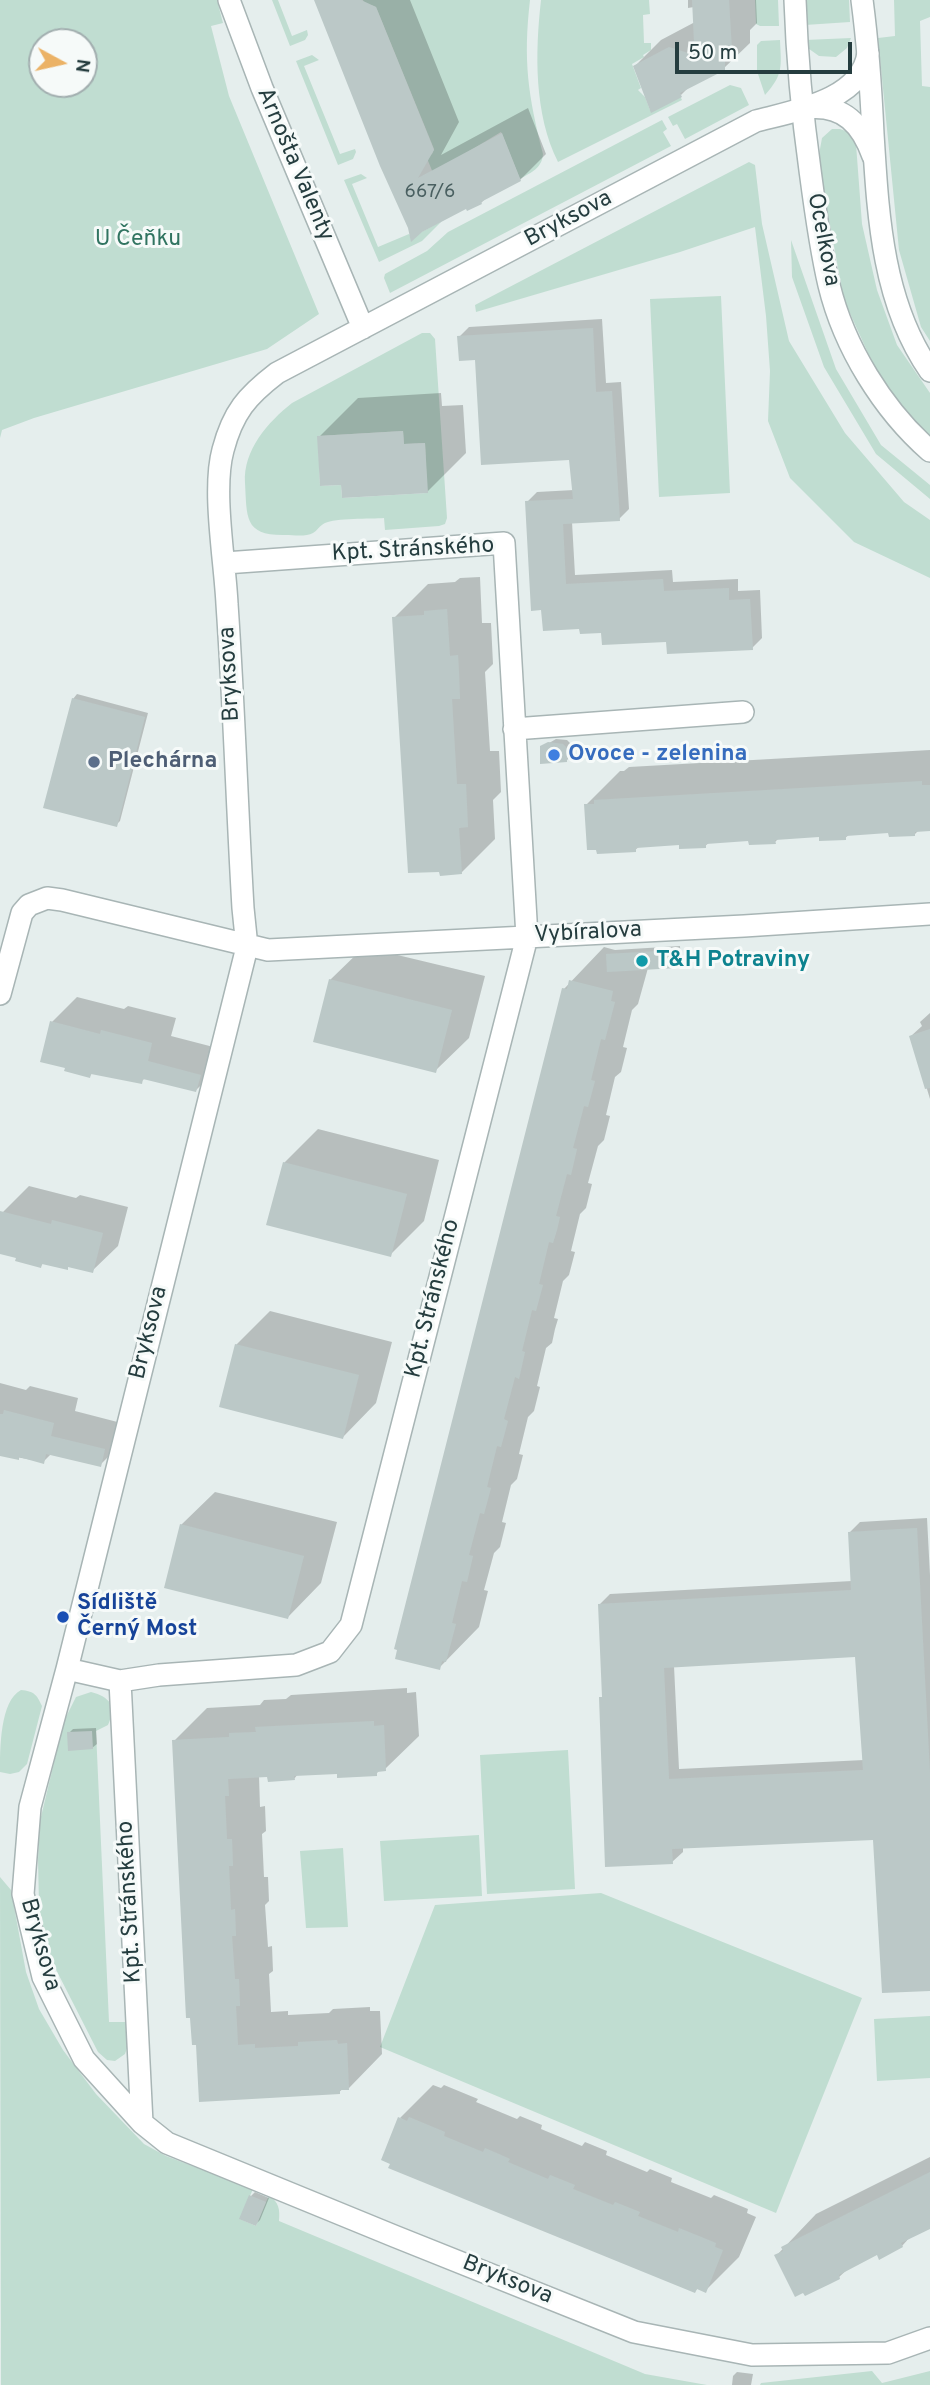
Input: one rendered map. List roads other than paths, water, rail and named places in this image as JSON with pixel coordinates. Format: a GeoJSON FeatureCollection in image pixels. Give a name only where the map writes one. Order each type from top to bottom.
{"type":"FeatureCollection","features":[{"type":"Feature","properties":{"kind":"street","name":"Arnošta Valenty"},"geometry":{"type":"LineString","coordinates":[[229,0],[262,88],[363,328]]}},
{"type":"Feature","properties":{"kind":"street","name":"Ocelkova"},"geometry":{"type":"LineString","coordinates":[[795,0],[802,109],[817,227],[830,288],[857,356],[876,388],[911,434],[930,452]]}},
{"type":"Feature","properties":{"kind":"street"},"geometry":{"type":"LineString","coordinates":[[863,0],[869,51],[880,225],[889,275],[909,331],[930,371]]}},
{"type":"Feature","properties":{"kind":"street","name":"Bryksova"},"geometry":{"type":"LineString","coordinates":[[869,51],[864,69],[845,90],[802,109],[756,121],[277,373],[252,392],[233,420],[223,452],[219,484],[247,947],[67,1669],[30,1807],[23,1894],[43,1977],[84,2059],[142,2123],[167,2143],[634,2332],[752,2356],[888,2353],[930,2338]]}},
{"type":"Feature","properties":{"kind":"street"},"geometry":{"type":"LineString","coordinates":[[802,109],[827,108],[839,112],[857,124],[869,144],[876,176]]}},
{"type":"Feature","properties":{"kind":"street","name":"Kpt. Stránského"},"geometry":{"type":"LineString","coordinates":[[67,1669],[120,1681],[159,1675],[296,1665],[330,1652],[351,1625],[527,937],[504,543],[225,563]]}},
{"type":"Feature","properties":{"kind":"street"},"geometry":{"type":"LineString","coordinates":[[514,729],[743,712]]}},
{"type":"Feature","properties":{"kind":"street","name":"Vybíralova"},"geometry":{"type":"LineString","coordinates":[[0,994],[22,913],[29,905],[47,898],[268,950],[930,914]]}},
{"type":"Feature","properties":{"kind":"street","name":"Kpt. Stránského"},"geometry":{"type":"LineString","coordinates":[[120,1681],[142,2123]]}},
{"type":"Feature","properties":{"kind":"place","name":"Ovoce - zelenina"},"geometry":{"type":"Point","coordinates":[554,755]}},
{"type":"Feature","properties":{"kind":"place","name":"Plechárna"},"geometry":{"type":"Point","coordinates":[94,762]}},
{"type":"Feature","properties":{"kind":"place","name":"T&H Potraviny"},"geometry":{"type":"Point","coordinates":[642,961]}},
{"type":"Feature","properties":{"kind":"place","name":"Sídliště Černý Most"},"geometry":{"type":"Point","coordinates":[63,1617]}},
{"type":"Feature","properties":{"kind":"park label","name":"U Čeňku"},"geometry":{"type":"Point","coordinates":[138,240]}}]}
